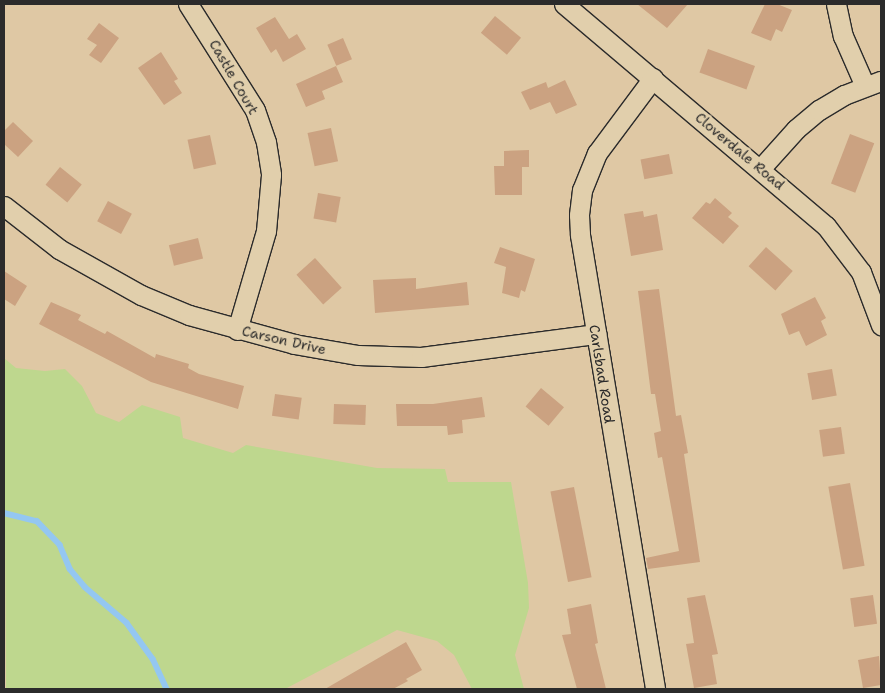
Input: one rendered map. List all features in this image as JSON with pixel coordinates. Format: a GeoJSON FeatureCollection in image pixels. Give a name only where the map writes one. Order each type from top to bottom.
{"type":"FeatureCollection","features":[{"type":"Feature","properties":{"kind":"street","name":"Castle Court"},"geometry":{"type":"LineString","coordinates":[[188,4],[255,110],[266,142],[271,175],[266,231],[237,330]]}},
{"type":"Feature","properties":{"kind":"street","name":"Cloverdale Road"},"geometry":{"type":"LineString","coordinates":[[564,4],[761,168],[826,226],[848,252],[874,300],[881,325]]}},
{"type":"Feature","properties":{"kind":"street"},"geometry":{"type":"LineString","coordinates":[[761,168],[796,129],[819,110],[873,83],[846,45],[836,4]]}},
{"type":"Feature","properties":{"kind":"street","name":"Carlsbad Road"},"geometry":{"type":"LineString","coordinates":[[653,78],[597,153],[582,190],[580,235],[655,689]]}},
{"type":"Feature","properties":{"kind":"street","name":"Carson Drive"},"geometry":{"type":"LineString","coordinates":[[4,206],[59,249],[104,276],[189,315],[237,330],[327,350],[405,357],[464,354],[596,334]]}},
{"type":"Feature","properties":{"kind":"green space"},"geometry":{"type":"Polygon","coordinates":[[[4,358],[16,368],[45,371],[65,369],[82,386],[96,413],[119,422],[142,405],[180,417],[183,438],[233,453],[246,445],[377,468],[445,469],[448,482],[511,482],[528,583],[529,608],[515,655],[524,689],[472,689],[454,655],[437,641],[397,630],[285,689],[6,689],[4,358]]]}},
{"type":"Feature","properties":{"kind":"building"},"geometry":{"type":"Polygon","coordinates":[[[637,4],[688,4],[667,28],[637,4]]]}},
{"type":"Feature","properties":{"kind":"building"},"geometry":{"type":"Polygon","coordinates":[[[765,4],[777,4],[792,10],[782,32],[776,29],[771,41],[751,33],[765,4]]]}},
{"type":"Feature","properties":{"kind":"building"},"geometry":{"type":"Polygon","coordinates":[[[495,16],[521,38],[507,55],[481,33],[495,16]]]}},
{"type":"Feature","properties":{"kind":"building"},"geometry":{"type":"Polygon","coordinates":[[[275,17],[289,39],[297,34],[306,49],[283,62],[276,49],[271,53],[256,28],[275,17]]]}},
{"type":"Feature","properties":{"kind":"building"},"geometry":{"type":"Polygon","coordinates":[[[99,23],[119,38],[101,63],[89,55],[97,45],[87,39],[99,23]]]}},
{"type":"Feature","properties":{"kind":"building"},"geometry":{"type":"Polygon","coordinates":[[[343,38],[352,59],[336,66],[327,45],[343,38]]]}},
{"type":"Feature","properties":{"kind":"building"},"geometry":{"type":"Polygon","coordinates":[[[708,49],[755,66],[746,90],[699,72],[708,49]]]}},
{"type":"Feature","properties":{"kind":"building"},"geometry":{"type":"Polygon","coordinates":[[[161,52],[178,79],[174,81],[182,93],[164,105],[138,68],[161,52]]]}},
{"type":"Feature","properties":{"kind":"building"},"geometry":{"type":"Polygon","coordinates":[[[336,66],[343,82],[322,91],[325,99],[306,107],[296,84],[336,66]]]}},
{"type":"Feature","properties":{"kind":"building"},"geometry":{"type":"Polygon","coordinates":[[[565,80],[577,105],[556,114],[550,102],[530,110],[521,92],[546,82],[548,88],[565,80]]]}},
{"type":"Feature","properties":{"kind":"building"},"geometry":{"type":"Polygon","coordinates":[[[13,122],[33,141],[18,157],[4,144],[4,131],[13,122]]]}},
{"type":"Feature","properties":{"kind":"building"},"geometry":{"type":"Polygon","coordinates":[[[331,128],[338,161],[315,166],[308,133],[331,128]]]}},
{"type":"Feature","properties":{"kind":"building"},"geometry":{"type":"Polygon","coordinates":[[[850,134],[874,143],[855,193],[831,183],[850,134]]]}},
{"type":"Feature","properties":{"kind":"building"},"geometry":{"type":"Polygon","coordinates":[[[210,135],[216,164],[194,169],[188,140],[210,135]]]}},
{"type":"Feature","properties":{"kind":"building"},"geometry":{"type":"Polygon","coordinates":[[[529,150],[529,167],[522,167],[522,195],[495,195],[494,166],[504,166],[504,151],[529,150]]]}},
{"type":"Feature","properties":{"kind":"building"},"geometry":{"type":"Polygon","coordinates":[[[669,154],[673,174],[644,179],[641,160],[669,154]]]}},
{"type":"Feature","properties":{"kind":"building"},"geometry":{"type":"Polygon","coordinates":[[[60,167],[82,185],[67,202],[46,185],[60,167]]]}},
{"type":"Feature","properties":{"kind":"building"},"geometry":{"type":"Polygon","coordinates":[[[318,193],[341,197],[336,223],[313,219],[318,193]]]}},
{"type":"Feature","properties":{"kind":"building"},"geometry":{"type":"Polygon","coordinates":[[[715,198],[732,213],[728,217],[739,226],[723,244],[692,218],[706,202],[710,204],[715,198]]]}},
{"type":"Feature","properties":{"kind":"building"},"geometry":{"type":"Polygon","coordinates":[[[108,201],[132,214],[121,234],[97,221],[108,201]]]}},
{"type":"Feature","properties":{"kind":"building"},"geometry":{"type":"Polygon","coordinates":[[[643,211],[644,217],[657,214],[663,250],[631,256],[624,214],[643,211]]]}},
{"type":"Feature","properties":{"kind":"building"},"geometry":{"type":"Polygon","coordinates":[[[198,238],[203,258],[174,266],[169,245],[198,238]]]}},
{"type":"Feature","properties":{"kind":"building"},"geometry":{"type":"Polygon","coordinates":[[[500,247],[535,259],[525,292],[521,290],[519,298],[502,293],[506,267],[494,263],[500,247]]]}},
{"type":"Feature","properties":{"kind":"building"},"geometry":{"type":"Polygon","coordinates":[[[766,247],[793,271],[775,290],[749,266],[766,247]]]}},
{"type":"Feature","properties":{"kind":"building"},"geometry":{"type":"Polygon","coordinates":[[[315,258],[342,288],[323,304],[296,275],[315,258]]]}},
{"type":"Feature","properties":{"kind":"building"},"geometry":{"type":"Polygon","coordinates":[[[4,271],[27,286],[15,306],[4,299],[4,271]]]}},
{"type":"Feature","properties":{"kind":"building"},"geometry":{"type":"Polygon","coordinates":[[[416,278],[416,289],[467,282],[469,305],[375,313],[373,280],[416,278]]]}},
{"type":"Feature","properties":{"kind":"building"},"geometry":{"type":"Polygon","coordinates":[[[659,289],[676,416],[681,415],[688,453],[684,454],[700,562],[648,569],[646,558],[679,551],[662,457],[658,458],[654,433],[661,431],[655,394],[651,394],[638,291],[659,289]]]}},
{"type":"Feature","properties":{"kind":"building"},"geometry":{"type":"Polygon","coordinates":[[[815,297],[826,318],[821,321],[827,335],[806,346],[799,331],[789,335],[781,314],[815,297]]]}},
{"type":"Feature","properties":{"kind":"building"},"geometry":{"type":"Polygon","coordinates":[[[51,302],[81,315],[78,320],[105,334],[107,331],[155,358],[156,354],[189,364],[188,368],[199,374],[244,386],[238,409],[151,382],[39,324],[51,302]]]}},
{"type":"Feature","properties":{"kind":"building"},"geometry":{"type":"Polygon","coordinates":[[[832,369],[837,396],[812,400],[807,373],[832,369]]]}},
{"type":"Feature","properties":{"kind":"building"},"geometry":{"type":"Polygon","coordinates":[[[541,388],[564,407],[549,426],[526,406],[541,388]]]}},
{"type":"Feature","properties":{"kind":"building"},"geometry":{"type":"Polygon","coordinates":[[[275,394],[302,398],[299,420],[272,416],[275,394]]]}},
{"type":"Feature","properties":{"kind":"building"},"geometry":{"type":"Polygon","coordinates":[[[482,397],[485,417],[462,420],[463,433],[448,435],[447,426],[397,426],[396,404],[433,404],[482,397]]]}},
{"type":"Feature","properties":{"kind":"building"},"geometry":{"type":"Polygon","coordinates":[[[334,404],[366,405],[365,425],[333,424],[334,404]]]}},
{"type":"Feature","properties":{"kind":"building"},"geometry":{"type":"Polygon","coordinates":[[[841,427],[845,454],[823,457],[819,430],[841,427]]]}},
{"type":"Feature","properties":{"kind":"building"},"geometry":{"type":"Polygon","coordinates":[[[850,483],[865,566],[843,570],[828,487],[850,483]]]}},
{"type":"Feature","properties":{"kind":"building"},"geometry":{"type":"Polygon","coordinates":[[[574,487],[592,577],[568,582],[550,492],[574,487]]]}},
{"type":"Feature","properties":{"kind":"building"},"geometry":{"type":"Polygon","coordinates":[[[705,595],[718,654],[712,655],[717,684],[694,688],[686,644],[694,643],[687,598],[705,595]]]}},
{"type":"Feature","properties":{"kind":"building"},"geometry":{"type":"Polygon","coordinates":[[[873,595],[877,624],[854,627],[850,598],[873,595]]]}},
{"type":"Feature","properties":{"kind":"building"},"geometry":{"type":"Polygon","coordinates":[[[591,604],[598,643],[595,644],[606,689],[577,689],[562,635],[571,634],[567,609],[591,604]]]}},
{"type":"Feature","properties":{"kind":"building"},"geometry":{"type":"Polygon","coordinates":[[[406,642],[422,670],[406,679],[408,681],[393,689],[325,689],[406,642]]]}},
{"type":"Feature","properties":{"kind":"building"},"geometry":{"type":"Polygon","coordinates":[[[879,656],[881,685],[863,688],[858,660],[879,656]]]}},
{"type":"Feature","properties":{"kind":"waterway"},"geometry":{"type":"LineString","coordinates":[[4,513],[37,521],[60,545],[70,569],[85,587],[127,623],[153,659],[167,689]]}}]}
